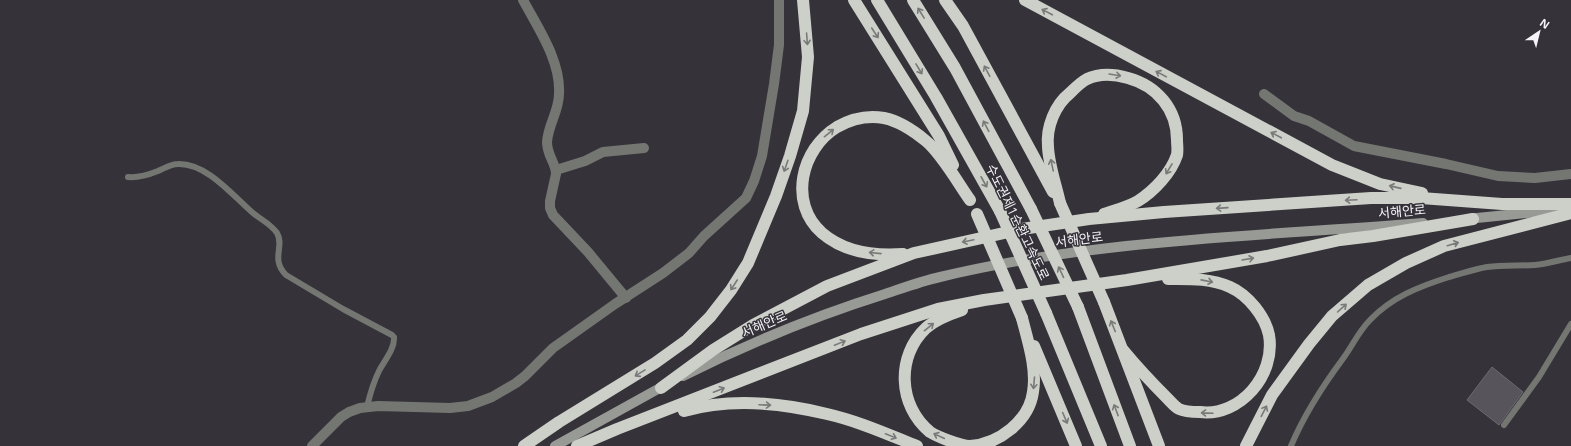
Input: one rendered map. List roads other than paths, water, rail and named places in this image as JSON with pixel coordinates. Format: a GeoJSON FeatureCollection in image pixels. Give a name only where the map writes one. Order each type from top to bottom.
{"type":"FeatureCollection","features":[{"type":"Feature","properties":{"kind":"highway"},"geometry":{"type":"LineString","coordinates":[[524,446],[559,422],[655,363],[686,340],[710,317],[731,290],[748,263],[790,156],[803,111],[808,57],[802,0]]}},
{"type":"Feature","properties":{"kind":"highway"},"geometry":{"type":"LineString","coordinates":[[854,0],[939,136],[970,200],[1068,424],[1076,446]]}},
{"type":"Feature","properties":{"kind":"highway","name":"수도권제1순환고속도로"},"geometry":{"type":"LineString","coordinates":[[877,0],[936,97],[1000,211],[1046,313],[1101,446]]}},
{"type":"Feature","properties":{"kind":"highway","name":"수도권제1순환고속도로"},"geometry":{"type":"LineString","coordinates":[[913,0],[955,68],[1031,209],[1078,307],[1130,446]]}},
{"type":"Feature","properties":{"kind":"highway"},"geometry":{"type":"LineString","coordinates":[[945,0],[963,26],[1060,203],[1104,302],[1159,446]]}},
{"type":"Feature","properties":{"kind":"highway"},"geometry":{"type":"LineString","coordinates":[[1025,0],[1332,165],[1380,184],[1422,193],[1502,204]]}},
{"type":"Feature","properties":{"kind":"highway"},"geometry":{"type":"LineString","coordinates":[[1060,203],[1048,146],[1050,121],[1065,97],[1086,79],[1105,74],[1140,81],[1156,92],[1167,104],[1177,130],[1177,154],[1169,170],[1161,180],[1138,201],[1089,219]]}},
{"type":"Feature","properties":{"kind":"highway"},"geometry":{"type":"LineString","coordinates":[[970,200],[944,162],[927,142],[904,125],[884,118],[864,117],[846,122],[833,130],[822,139],[811,154],[804,170],[802,186],[803,204],[814,223],[822,233],[855,251],[890,255],[914,253],[1022,229],[1089,219],[1164,212],[1371,198],[1421,198],[1502,204],[1571,204]]}},
{"type":"Feature","properties":{"kind":"highway"},"geometry":{"type":"LineString","coordinates":[[1246,446],[1272,395],[1309,344],[1332,316],[1368,285],[1406,263],[1444,246],[1571,213]]}},
{"type":"Feature","properties":{"kind":"highway"},"geometry":{"type":"LineString","coordinates":[[577,446],[861,334],[938,309],[984,300],[1126,280],[1267,256],[1340,240],[1473,219]]}},
{"type":"Feature","properties":{"kind":"highway"},"geometry":{"type":"LineString","coordinates":[[661,388],[713,350],[753,325],[828,286],[914,253]]}},
{"type":"Feature","properties":{"kind":"highway"},"geometry":{"type":"LineString","coordinates":[[1123,350],[1151,384],[1179,409],[1210,414],[1236,405],[1253,391],[1263,375],[1269,355],[1269,335],[1260,314],[1248,299],[1231,287],[1209,280],[1189,278],[1126,280]]}},
{"type":"Feature","properties":{"kind":"highway"},"geometry":{"type":"LineString","coordinates":[[984,300],[945,317],[927,327],[909,353],[904,370],[904,389],[909,405],[918,419],[931,432],[947,440],[969,446],[1003,436],[1015,426],[1026,413],[1033,394],[1035,377],[1022,318]]}},
{"type":"Feature","properties":{"kind":"highway"},"geometry":{"type":"LineString","coordinates":[[617,429],[700,406],[739,404],[779,405],[828,414],[880,431],[917,446]]}},
{"type":"Feature","properties":{"kind":"main road","name":"서해안로"},"geometry":{"type":"LineString","coordinates":[[555,446],[661,388],[734,351],[798,324],[939,277],[1044,256],[1144,244],[1473,219],[1571,208]]}},
{"type":"Feature","properties":{"kind":"street"},"geometry":{"type":"LineString","coordinates":[[523,0],[550,51],[557,73],[559,95],[548,134],[547,144],[550,160],[556,170],[550,201],[552,215],[588,252],[626,298]]}},
{"type":"Feature","properties":{"kind":"street"},"geometry":{"type":"LineString","coordinates":[[312,446],[341,417],[349,412],[367,407],[450,408],[468,406],[492,397],[516,383],[553,348],[680,262],[704,236],[740,204],[750,191],[762,156],[774,84],[779,45],[779,0]]}},
{"type":"Feature","properties":{"kind":"street"},"geometry":{"type":"LineString","coordinates":[[1264,94],[1294,116],[1309,121],[1354,146],[1498,176],[1535,178],[1571,174]]}},
{"type":"Feature","properties":{"kind":"street"},"geometry":{"type":"LineString","coordinates":[[556,170],[585,161],[603,152],[644,148]]}},
{"type":"Feature","properties":{"kind":"lane"},"geometry":{"type":"LineString","coordinates":[[128,177],[136,178],[145,176],[176,164],[184,164],[209,175],[225,186],[253,213],[276,232],[279,238],[278,260],[282,271],[286,275],[343,309],[392,334],[394,337],[394,344],[379,370],[371,389],[367,407]]}},
{"type":"Feature","properties":{"kind":"lane"},"geometry":{"type":"LineString","coordinates":[[1292,446],[1316,397],[1345,356],[1356,337],[1384,306],[1401,295],[1421,286],[1486,267],[1536,265],[1571,258]]}},
{"type":"Feature","properties":{"kind":"lane"},"geometry":{"type":"LineString","coordinates":[[1504,425],[1539,377],[1571,324]]}}]}
